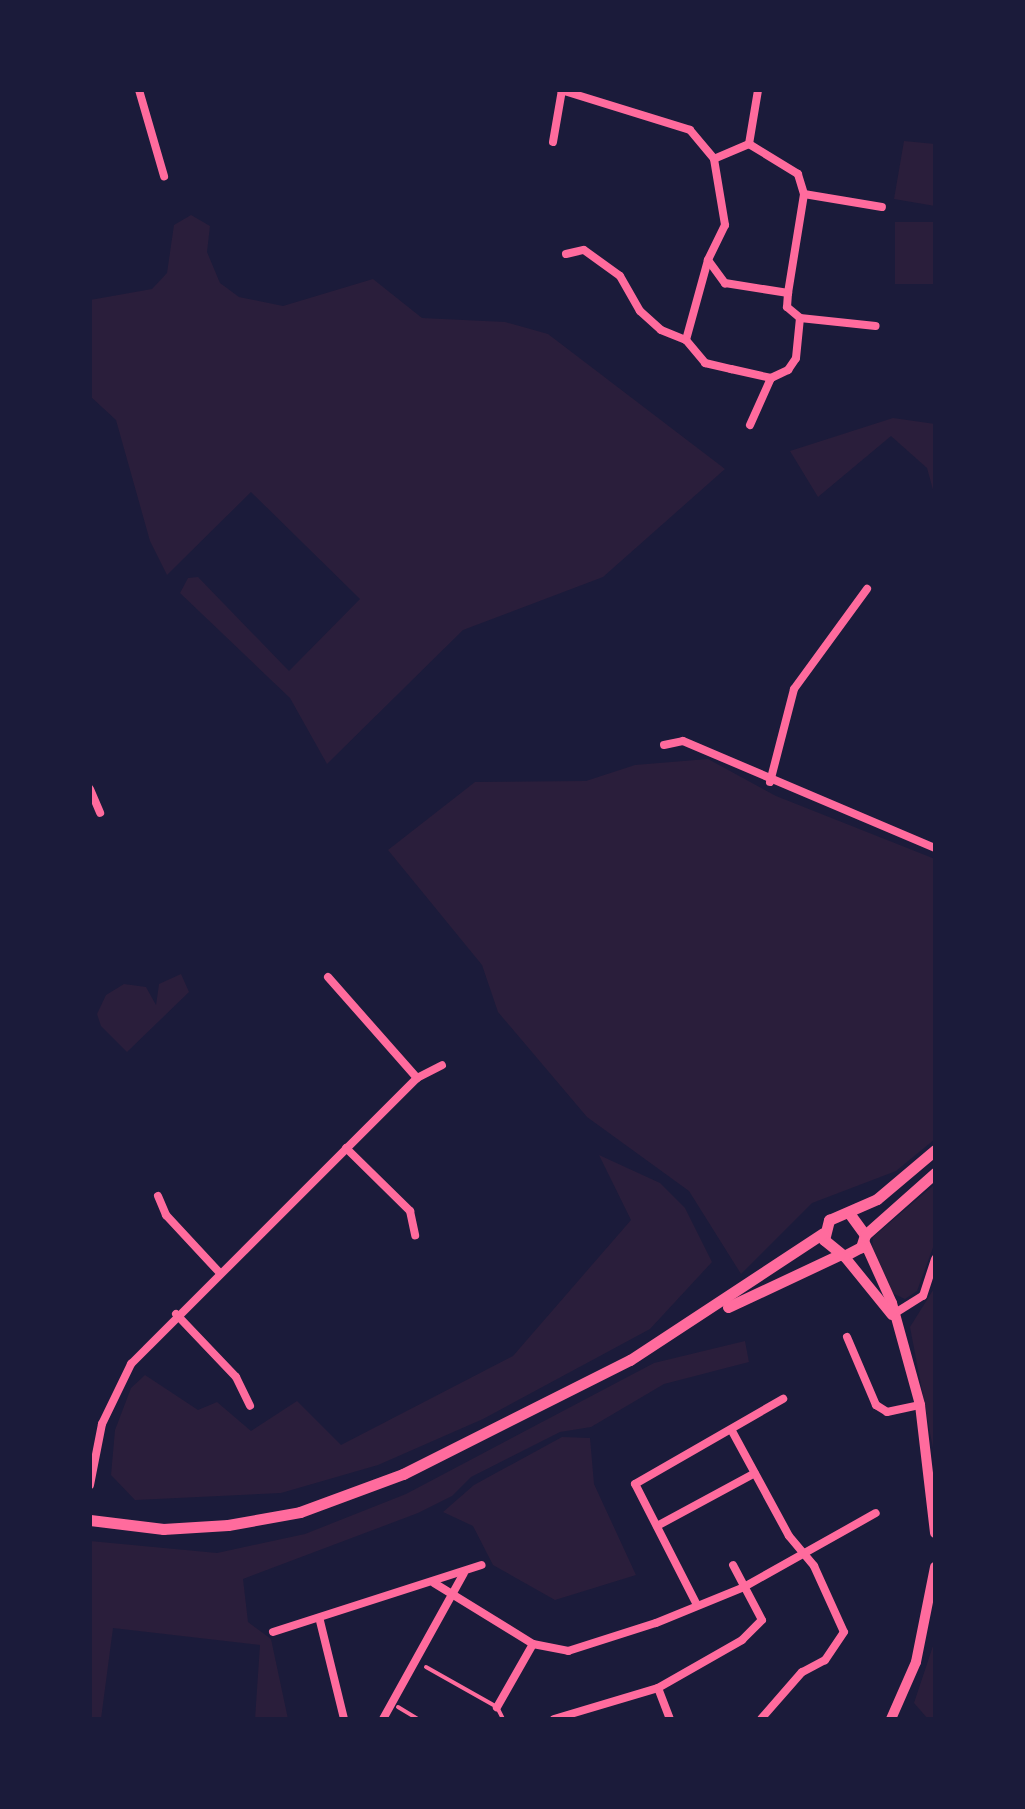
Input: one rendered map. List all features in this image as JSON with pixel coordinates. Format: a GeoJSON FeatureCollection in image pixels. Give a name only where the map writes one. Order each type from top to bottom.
{"type":"FeatureCollection","features":[{"type":"Feature","properties":{"kind":"main road"},"geometry":{"type":"LineString","coordinates":[[679,1331],[823,1233],[829,1220],[877,1199],[935,1150]]}},
{"type":"Feature","properties":{"kind":"main road"},"geometry":{"type":"LineString","coordinates":[[90,1520],[163,1529],[300,1512],[452,1450],[679,1331],[842,1255],[935,1172]]}},
{"type":"Feature","properties":{"kind":"main road"},"geometry":{"type":"LineString","coordinates":[[848,1213],[861,1221],[865,1238]]}},
{"type":"Feature","properties":{"kind":"main road"},"geometry":{"type":"LineString","coordinates":[[823,1233],[827,1247],[842,1255]]}},
{"type":"Feature","properties":{"kind":"street"},"geometry":{"type":"LineString","coordinates":[[139,90],[164,176]]}},
{"type":"Feature","properties":{"kind":"street"},"geometry":{"type":"LineString","coordinates":[[554,142],[562,90],[690,130],[714,159],[725,225],[708,260],[686,340]]}},
{"type":"Feature","properties":{"kind":"street"},"geometry":{"type":"LineString","coordinates":[[749,144],[758,90]]}},
{"type":"Feature","properties":{"kind":"street"},"geometry":{"type":"LineString","coordinates":[[714,159],[749,144]]}},
{"type":"Feature","properties":{"kind":"street"},"geometry":{"type":"LineString","coordinates":[[749,144],[798,174],[804,194],[787,307],[800,318],[876,326]]}},
{"type":"Feature","properties":{"kind":"street"},"geometry":{"type":"LineString","coordinates":[[804,194],[882,207]]}},
{"type":"Feature","properties":{"kind":"street"},"geometry":{"type":"LineString","coordinates":[[566,254],[584,250],[608,267],[640,311],[686,340],[705,362],[771,378]]}},
{"type":"Feature","properties":{"kind":"street"},"geometry":{"type":"LineString","coordinates":[[708,260],[725,283],[788,293]]}},
{"type":"Feature","properties":{"kind":"street"},"geometry":{"type":"LineString","coordinates":[[750,426],[771,378],[796,358],[800,318]]}},
{"type":"Feature","properties":{"kind":"street"},"geometry":{"type":"LineString","coordinates":[[770,782],[794,689],[867,589]]}},
{"type":"Feature","properties":{"kind":"street"},"geometry":{"type":"LineString","coordinates":[[664,745],[682,742],[935,848]]}},
{"type":"Feature","properties":{"kind":"street"},"geometry":{"type":"LineString","coordinates":[[90,789],[100,814]]}},
{"type":"Feature","properties":{"kind":"street"},"geometry":{"type":"LineString","coordinates":[[328,977],[417,1078]]}},
{"type":"Feature","properties":{"kind":"street"},"geometry":{"type":"LineString","coordinates":[[90,1485],[102,1424],[131,1364],[176,1314],[417,1078],[442,1065]]}},
{"type":"Feature","properties":{"kind":"street"},"geometry":{"type":"LineString","coordinates":[[346,1148],[410,1211],[416,1234]]}},
{"type":"Feature","properties":{"kind":"street"},"geometry":{"type":"LineString","coordinates":[[158,1196],[166,1215],[220,1272]]}},
{"type":"Feature","properties":{"kind":"street"},"geometry":{"type":"LineString","coordinates":[[865,1238],[920,1405],[935,1533]]}},
{"type":"Feature","properties":{"kind":"street"},"geometry":{"type":"LineString","coordinates":[[842,1255],[892,1315]]}},
{"type":"Feature","properties":{"kind":"street"},"geometry":{"type":"LineString","coordinates":[[892,1315],[923,1296],[935,1260]]}},
{"type":"Feature","properties":{"kind":"street"},"geometry":{"type":"LineString","coordinates":[[176,1314],[236,1377],[250,1406]]}},
{"type":"Feature","properties":{"kind":"street"},"geometry":{"type":"LineString","coordinates":[[848,1337],[876,1406],[887,1412],[920,1405]]}},
{"type":"Feature","properties":{"kind":"street"},"geometry":{"type":"LineString","coordinates":[[697,1605],[635,1484],[783,1399]]}},
{"type":"Feature","properties":{"kind":"street"},"geometry":{"type":"LineString","coordinates":[[90,1418],[102,1424]]}},
{"type":"Feature","properties":{"kind":"street"},"geometry":{"type":"LineString","coordinates":[[732,1431],[804,1554],[844,1632],[825,1660],[802,1672],[761,1719]]}},
{"type":"Feature","properties":{"kind":"street"},"geometry":{"type":"LineString","coordinates":[[657,1526],[755,1473]]}},
{"type":"Feature","properties":{"kind":"street"},"geometry":{"type":"LineString","coordinates":[[434,1583],[533,1644],[568,1651],[744,1587],[876,1512]]}},
{"type":"Feature","properties":{"kind":"street"},"geometry":{"type":"LineString","coordinates":[[274,1632],[320,1621],[482,1565]]}},
{"type":"Feature","properties":{"kind":"street"},"geometry":{"type":"LineString","coordinates":[[554,1719],[658,1688],[742,1640],[762,1620],[733,1565]]}},
{"type":"Feature","properties":{"kind":"street"},"geometry":{"type":"LineString","coordinates":[[893,1719],[916,1662],[935,1568]]}},
{"type":"Feature","properties":{"kind":"street"},"geometry":{"type":"LineString","coordinates":[[383,1719],[464,1573]]}},
{"type":"Feature","properties":{"kind":"street"},"geometry":{"type":"LineString","coordinates":[[320,1621],[344,1719]]}},
{"type":"Feature","properties":{"kind":"street"},"geometry":{"type":"LineString","coordinates":[[497,1707],[533,1644]]}},
{"type":"Feature","properties":{"kind":"street"},"geometry":{"type":"LineString","coordinates":[[658,1688],[670,1719]]}},
{"type":"Feature","properties":{"kind":"lane"},"geometry":{"type":"LineString","coordinates":[[426,1667],[497,1707],[503,1719]]}},
{"type":"Feature","properties":{"kind":"lane"},"geometry":{"type":"LineString","coordinates":[[398,1707],[418,1719]]}},
{"type":"Feature","properties":{"kind":"shaded area"},"geometry":{"type":"Polygon","coordinates":[[[904,141],[935,144],[935,206],[894,199],[904,141]]]}},
{"type":"Feature","properties":{"kind":"shaded area"},"geometry":{"type":"Polygon","coordinates":[[[191,215],[210,226],[207,252],[220,283],[239,297],[283,306],[373,279],[422,318],[505,322],[548,334],[725,469],[603,577],[463,630],[327,764],[290,698],[180,593],[188,578],[198,577],[289,671],[360,599],[251,492],[167,575],[150,541],[116,420],[90,396],[90,300],[152,289],[167,273],[174,225],[191,215]]]}},
{"type":"Feature","properties":{"kind":"shaded area"},"geometry":{"type":"Polygon","coordinates":[[[895,222],[935,222],[935,284],[895,284],[895,222]]]}},
{"type":"Feature","properties":{"kind":"shaded area"},"geometry":{"type":"Polygon","coordinates":[[[893,418],[935,424],[935,497],[927,468],[891,436],[818,497],[790,451],[893,418]]]}},
{"type":"Feature","properties":{"kind":"shaded area"},"geometry":{"type":"Polygon","coordinates":[[[708,759],[776,796],[935,859],[935,1139],[896,1171],[812,1203],[741,1274],[689,1191],[587,1117],[498,1012],[482,965],[388,850],[475,782],[586,781],[635,765],[708,759]]]}},
{"type":"Feature","properties":{"kind":"shaded area"},"geometry":{"type":"Polygon","coordinates":[[[181,974],[189,992],[127,1052],[101,1026],[97,1014],[106,995],[124,984],[146,987],[156,1005],[159,984],[181,974]]]}},
{"type":"Feature","properties":{"kind":"shaded area"},"geometry":{"type":"Polygon","coordinates":[[[599,1155],[660,1183],[685,1208],[712,1262],[650,1329],[483,1419],[378,1465],[281,1493],[135,1500],[111,1475],[115,1430],[131,1388],[145,1375],[198,1410],[217,1402],[251,1431],[297,1401],[341,1445],[513,1356],[631,1220],[599,1155]]]}},
{"type":"Feature","properties":{"kind":"shaded area"},"geometry":{"type":"Polygon","coordinates":[[[935,1184],[935,1242],[917,1291],[905,1299],[892,1293],[872,1251],[873,1237],[935,1184]]]}},
{"type":"Feature","properties":{"kind":"shaded area"},"geometry":{"type":"Polygon","coordinates":[[[935,1287],[935,1459],[910,1327],[935,1287]]]}},
{"type":"Feature","properties":{"kind":"shaded area"},"geometry":{"type":"Polygon","coordinates":[[[745,1341],[749,1362],[664,1384],[591,1427],[560,1432],[471,1477],[452,1496],[418,1513],[243,1579],[248,1622],[271,1639],[288,1719],[255,1719],[260,1645],[113,1628],[101,1719],[90,1718],[90,1541],[217,1553],[305,1534],[406,1494],[654,1363],[745,1341]]]}},
{"type":"Feature","properties":{"kind":"shaded area"},"geometry":{"type":"Polygon","coordinates":[[[562,1437],[590,1438],[594,1484],[636,1575],[555,1600],[493,1565],[473,1526],[443,1512],[474,1485],[562,1437]]]}},
{"type":"Feature","properties":{"kind":"shaded area"},"geometry":{"type":"Polygon","coordinates":[[[935,1640],[935,1719],[928,1719],[914,1703],[935,1640]]]}}]}
